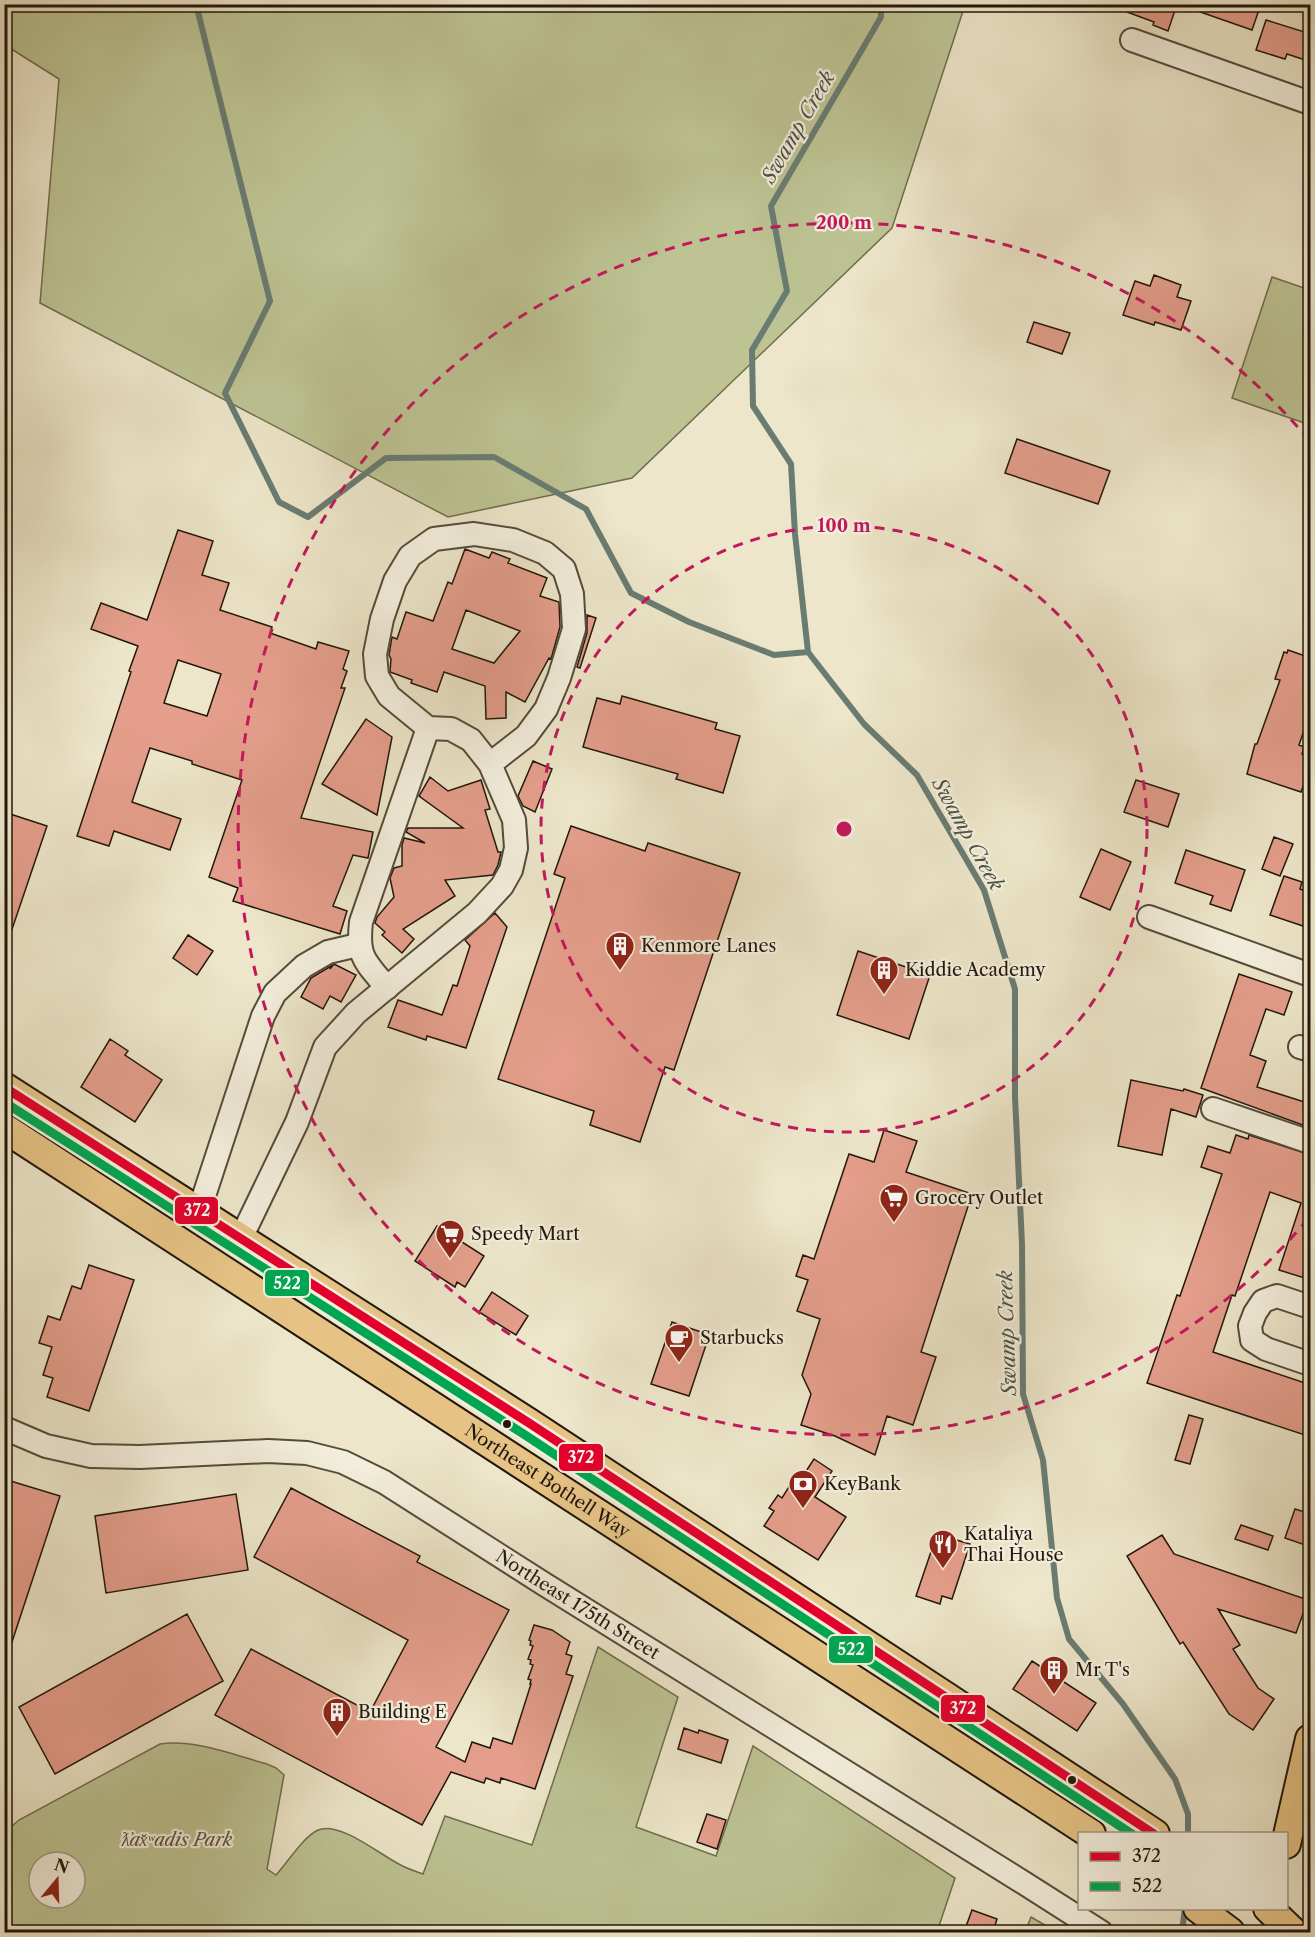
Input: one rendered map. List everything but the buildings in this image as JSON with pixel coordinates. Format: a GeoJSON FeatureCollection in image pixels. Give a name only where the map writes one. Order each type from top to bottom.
{"type":"FeatureCollection","features":[{"type":"Feature","properties":{"kind":"main road","name":"Northeast Bothell Way"},"geometry":{"type":"LineString","coordinates":[[4,1087],[529,1423],[1148,1828]]}},
{"type":"Feature","properties":{"kind":"main road","name":"Northeast Bothell Way"},"geometry":{"type":"LineString","coordinates":[[4,1128],[1089,1832]]}},
{"type":"Feature","properties":{"kind":"main road"},"geometry":{"type":"LineString","coordinates":[[1288,1840],[1311,1739]]}},
{"type":"Feature","properties":{"kind":"main road"},"geometry":{"type":"LineString","coordinates":[[1201,1910],[1235,1932],[1263,1910]]}},
{"type":"Feature","properties":{"kind":"main road"},"geometry":{"type":"LineString","coordinates":[[1268,1910],[1293,1932]]}},
{"type":"Feature","properties":{"kind":"street"},"geometry":{"type":"LineString","coordinates":[[1132,40],[1311,103]]}},
{"type":"Feature","properties":{"kind":"street"},"geometry":{"type":"LineString","coordinates":[[241,1239],[297,1122],[325,1047],[356,1013],[477,913],[502,886],[510,870],[516,849],[513,820],[490,764],[471,740],[451,729],[428,728],[389,696],[377,676],[375,654],[382,620],[395,581],[410,556],[434,539],[474,534],[513,540],[545,553],[564,570],[572,594],[574,629],[559,678],[546,709],[526,736],[490,764]]}},
{"type":"Feature","properties":{"kind":"street"},"geometry":{"type":"LineString","coordinates":[[387,988],[365,962],[358,945],[361,922],[428,728]]}},
{"type":"Feature","properties":{"kind":"street"},"geometry":{"type":"LineString","coordinates":[[1149,917],[1311,975]]}},
{"type":"Feature","properties":{"kind":"street"},"geometry":{"type":"LineString","coordinates":[[198,1211],[262,1016],[275,993],[304,966],[328,952],[358,945]]}},
{"type":"Feature","properties":{"kind":"street"},"geometry":{"type":"LineString","coordinates":[[1213,1110],[1311,1142]]}},
{"type":"Feature","properties":{"kind":"street"},"geometry":{"type":"LineString","coordinates":[[1311,1307],[1277,1296],[1263,1301],[1250,1326],[1252,1340],[1266,1349],[1311,1364]]}},
{"type":"Feature","properties":{"kind":"street","name":"Northeast 175th Street"},"geometry":{"type":"LineString","coordinates":[[4,1428],[46,1446],[91,1456],[140,1457],[268,1451],[306,1453],[343,1462],[384,1482],[1101,1932]]}},
{"type":"Feature","properties":{"kind":"green space"},"geometry":{"type":"Polygon","coordinates":[[[4,5],[965,5],[892,228],[632,478],[448,517],[40,303],[59,79],[5,45],[4,5]]]}},
{"type":"Feature","properties":{"kind":"green space"},"geometry":{"type":"Polygon","coordinates":[[[1272,277],[1310,290],[1310,425],[1232,398],[1272,277]]]}},
{"type":"Feature","properties":{"kind":"green space","name":"ƛ̕ax̌ʷadis Park"},"geometry":{"type":"Polygon","coordinates":[[[598,1647],[678,1697],[636,1827],[716,1856],[753,1746],[955,1878],[937,1932],[5,1932],[5,1832],[19,1820],[160,1744],[187,1744],[214,1749],[267,1764],[284,1775],[267,1869],[276,1875],[312,1833],[327,1828],[358,1839],[400,1865],[423,1874],[445,1816],[532,1845],[598,1647]]]}},
{"type":"Feature","properties":{"kind":"green space"},"geometry":{"type":"Polygon","coordinates":[[[1031,1917],[1057,1932],[1025,1932],[1031,1917]]]}},
{"type":"Feature","properties":{"kind":"waterway"},"geometry":{"type":"LineString","coordinates":[[196,4],[270,301],[225,393],[279,502],[308,517],[386,458],[494,457],[586,509],[631,593],[689,622],[774,655],[808,652]]}},
{"type":"Feature","properties":{"kind":"waterway","name":"Swamp Creek"},"geometry":{"type":"LineString","coordinates":[[881,4],[881,17],[771,206],[787,291],[752,350],[753,406],[791,464],[795,534],[808,652],[864,724],[917,775],[984,890],[1015,989],[1015,1097],[1022,1244],[1023,1394],[1043,1460],[1057,1598],[1069,1639],[1123,1704],[1175,1779],[1188,1814],[1188,1832]]}},
{"type":"Feature","properties":{"kind":"waterway","name":"Swamp Creek"},"geometry":{"type":"LineString","coordinates":[[1182,1932],[1185,1910]]}},
{"type":"Feature","properties":{"kind":"transit line","name":"372"},"geometry":{"type":"LineString","coordinates":[[4,1087],[529,1423],[1151,1832]]}},
{"type":"Feature","properties":{"kind":"transit line","name":"522"},"geometry":{"type":"LineString","coordinates":[[4,1102],[522,1433],[1129,1832]]}},
{"type":"Feature","properties":{"kind":"place","name":"Kenmore Lanes"},"geometry":{"type":"Point","coordinates":[620,972]}},
{"type":"Feature","properties":{"kind":"place","name":"Kiddie Academy"},"geometry":{"type":"Point","coordinates":[884,996]}},
{"type":"Feature","properties":{"kind":"place","name":"Grocery Outlet"},"geometry":{"type":"Point","coordinates":[894,1224]}},
{"type":"Feature","properties":{"kind":"place","name":"Speedy Mart"},"geometry":{"type":"Point","coordinates":[450,1260]}},
{"type":"Feature","properties":{"kind":"place","name":"Starbucks"},"geometry":{"type":"Point","coordinates":[679,1364]}},
{"type":"Feature","properties":{"kind":"place","name":"KeyBank"},"geometry":{"type":"Point","coordinates":[803,1510]}},
{"type":"Feature","properties":{"kind":"place","name":"Kataliya Thai House"},"geometry":{"type":"Point","coordinates":[943,1570]}},
{"type":"Feature","properties":{"kind":"place","name":"Mr T's"},"geometry":{"type":"Point","coordinates":[1054,1696]}},
{"type":"Feature","properties":{"kind":"place","name":"Building E"},"geometry":{"type":"Point","coordinates":[337,1738]}}]}
